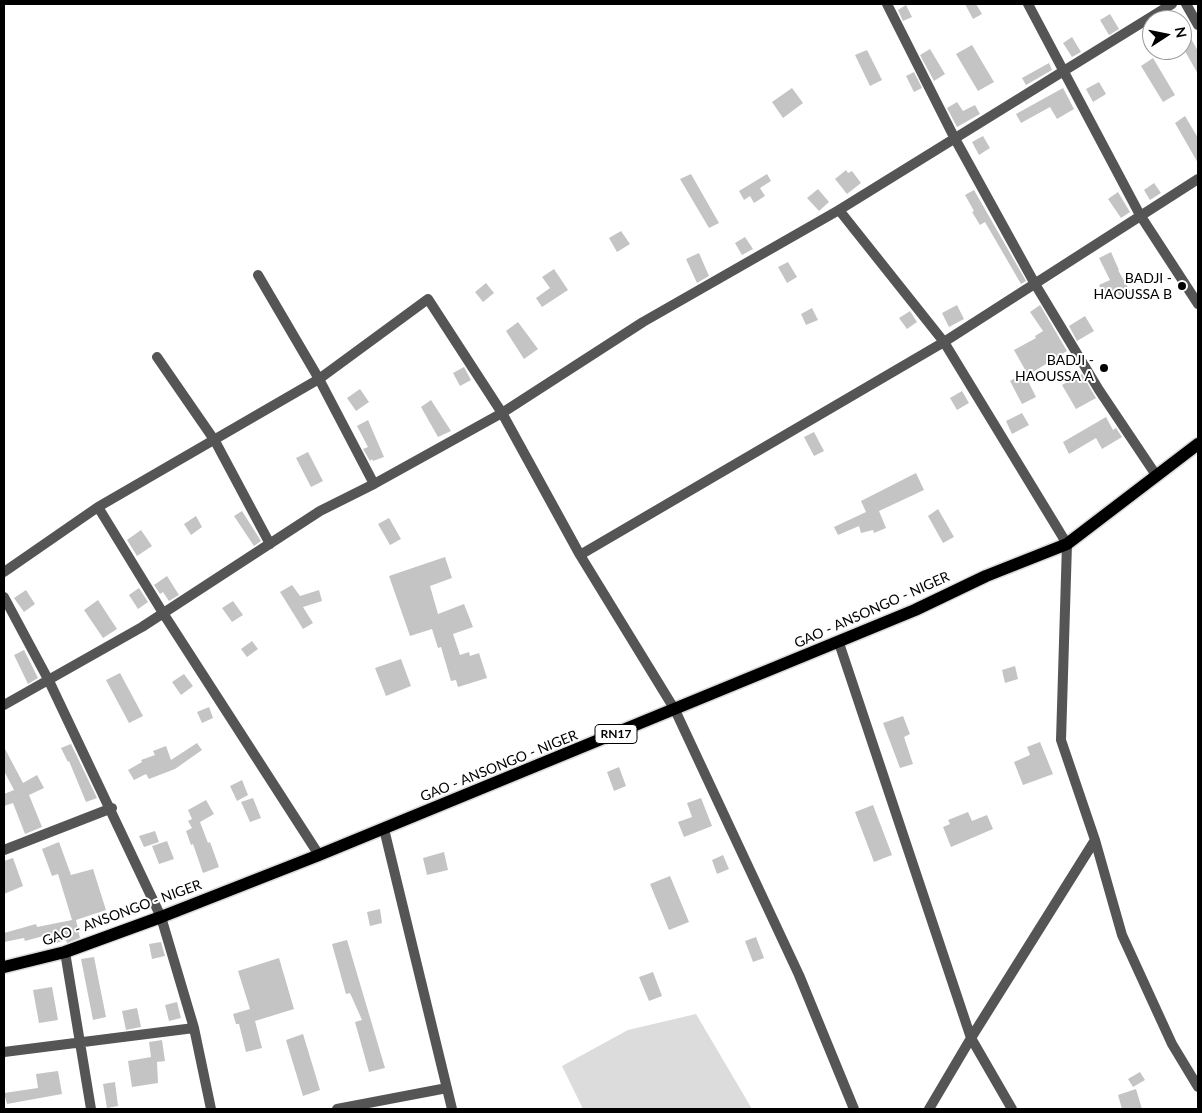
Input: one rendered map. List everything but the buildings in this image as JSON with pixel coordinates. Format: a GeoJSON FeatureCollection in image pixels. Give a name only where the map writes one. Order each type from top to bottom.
{"type":"FeatureCollection","features":[{"type":"Feature","properties":{"kind":"main road","name":"GAO - ANSONGO - NIGER"},"geometry":{"type":"LineString","coordinates":[[4,967],[65,952],[161,917],[319,855],[839,643],[986,576],[1066,544],[1198,444]]}},
{"type":"Feature","properties":{"kind":"street"},"geometry":{"type":"LineString","coordinates":[[887,4],[954,137],[1035,284],[1099,390],[1156,475]]}},
{"type":"Feature","properties":{"kind":"street"},"geometry":{"type":"LineString","coordinates":[[1028,4],[1140,215],[1198,304]]}},
{"type":"Feature","properties":{"kind":"street"},"geometry":{"type":"LineString","coordinates":[[4,705],[49,681],[163,613],[320,511],[374,484],[502,414],[643,322],[839,210],[954,137],[1063,73],[1172,4]]}},
{"type":"Feature","properties":{"kind":"street"},"geometry":{"type":"LineString","coordinates":[[1186,4],[1198,25]]}},
{"type":"Feature","properties":{"kind":"street"},"geometry":{"type":"LineString","coordinates":[[580,555],[944,342],[1198,179]]}},
{"type":"Feature","properties":{"kind":"street"},"geometry":{"type":"LineString","coordinates":[[839,210],[944,342],[1066,544],[1061,740],[1095,840],[1122,935],[1172,1044],[1198,1087]]}},
{"type":"Feature","properties":{"kind":"street"},"geometry":{"type":"LineString","coordinates":[[258,275],[319,379],[374,484]]}},
{"type":"Feature","properties":{"kind":"street"},"geometry":{"type":"LineString","coordinates":[[4,572],[98,507],[319,379],[428,299],[502,414],[580,555],[675,710],[799,975],[854,1109]]}},
{"type":"Feature","properties":{"kind":"street"},"geometry":{"type":"LineString","coordinates":[[157,357],[214,441],[270,544]]}},
{"type":"Feature","properties":{"kind":"street"},"geometry":{"type":"LineString","coordinates":[[98,507],[163,613],[319,855]]}},
{"type":"Feature","properties":{"kind":"street"},"geometry":{"type":"LineString","coordinates":[[4,597],[49,681],[112,808],[161,917],[194,1028],[211,1109]]}},
{"type":"Feature","properties":{"kind":"street"},"geometry":{"type":"LineString","coordinates":[[839,643],[971,1038],[1012,1109]]}},
{"type":"Feature","properties":{"kind":"street"},"geometry":{"type":"LineString","coordinates":[[4,850],[112,808]]}},
{"type":"Feature","properties":{"kind":"street"},"geometry":{"type":"LineString","coordinates":[[384,829],[452,1109]]}},
{"type":"Feature","properties":{"kind":"street"},"geometry":{"type":"LineString","coordinates":[[929,1109],[971,1038],[1095,840]]}},
{"type":"Feature","properties":{"kind":"street"},"geometry":{"type":"LineString","coordinates":[[65,952],[91,1109]]}},
{"type":"Feature","properties":{"kind":"street"},"geometry":{"type":"LineString","coordinates":[[4,1052],[194,1028]]}},
{"type":"Feature","properties":{"kind":"street"},"geometry":{"type":"LineString","coordinates":[[337,1109],[446,1088]]}},
{"type":"Feature","properties":{"kind":"shaded area"},"geometry":{"type":"Polygon","coordinates":[[[696,1014],[752,1109],[583,1109],[562,1066],[628,1030],[696,1014]]]}},
{"type":"Feature","properties":{"kind":"place","name":"BADJI - HAOUSSA B"},"geometry":{"type":"Point","coordinates":[1182,286]}},
{"type":"Feature","properties":{"kind":"place","name":"BADJI - HAOUSSA A"},"geometry":{"type":"Point","coordinates":[1104,368]}}]}
